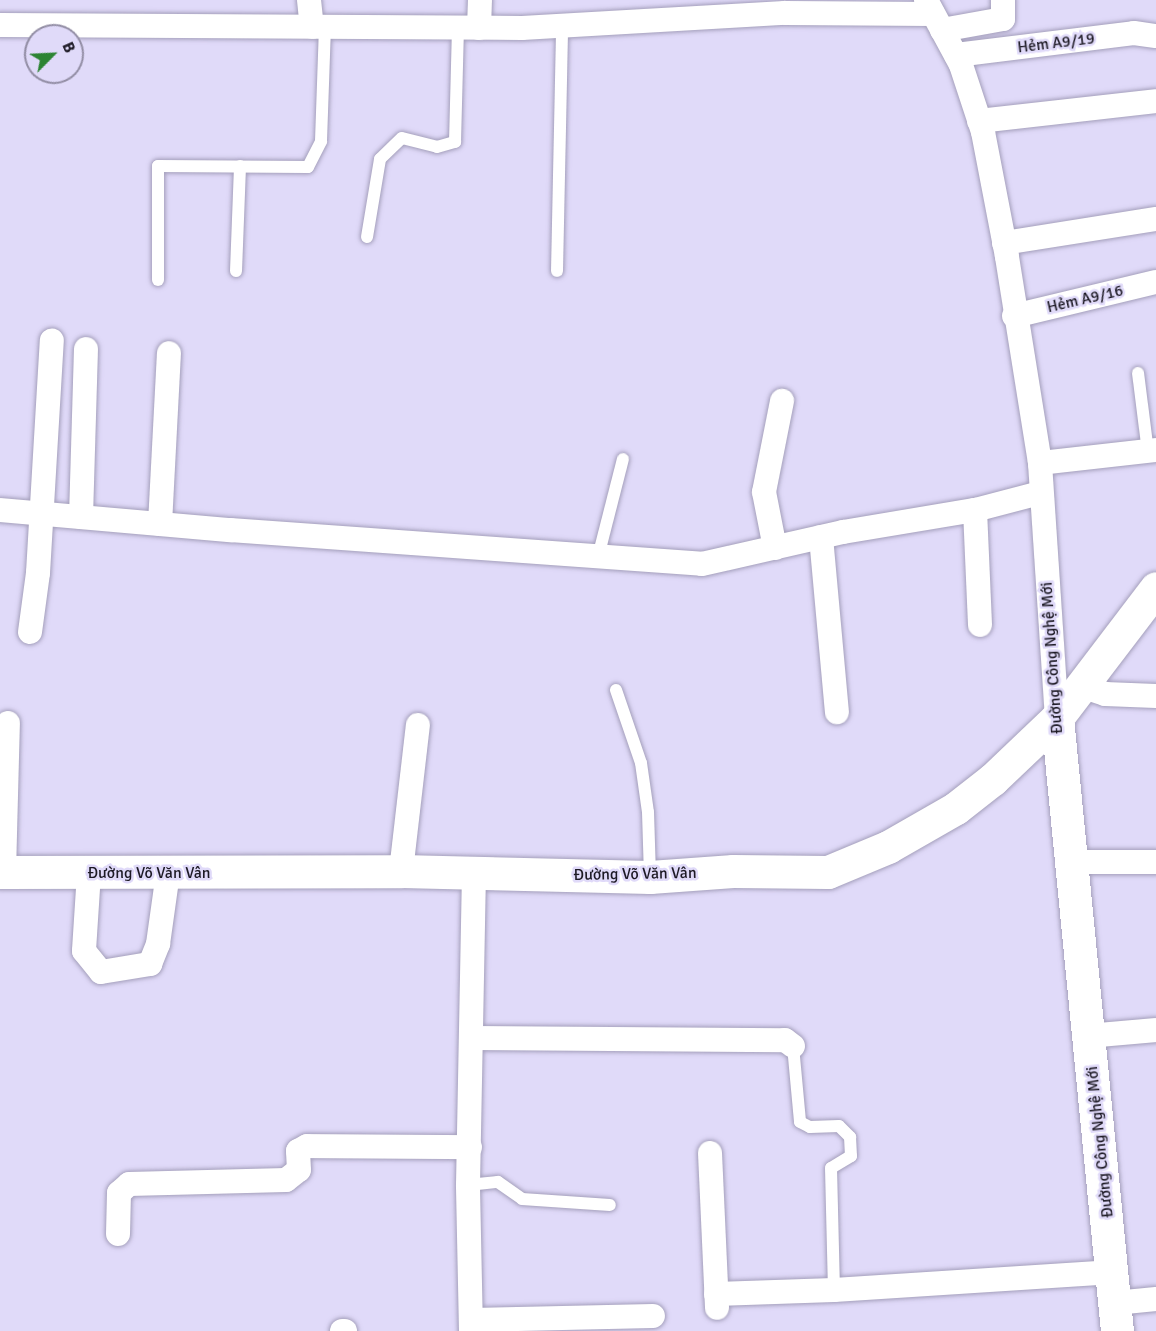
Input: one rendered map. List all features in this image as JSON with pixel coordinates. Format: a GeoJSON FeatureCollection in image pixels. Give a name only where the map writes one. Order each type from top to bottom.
{"type":"FeatureCollection","features":[{"type":"Feature","properties":{"kind":"street"},"geometry":{"type":"LineString","coordinates":[[309,0],[319,27]]}},
{"type":"Feature","properties":{"kind":"street"},"geometry":{"type":"LineString","coordinates":[[468,28],[480,0]]}},
{"type":"Feature","properties":{"kind":"street"},"geometry":{"type":"LineString","coordinates":[[0,25],[468,28],[572,15],[785,13],[934,15],[1003,19],[1003,0]]}},
{"type":"Feature","properties":{"kind":"street","name":"Đường Công Nghệ Mới"},"geometry":{"type":"LineString","coordinates":[[934,15],[956,55],[979,121],[1004,243],[1014,316],[1040,463],[1040,493],[1057,718],[1115,1302]]}},
{"type":"Feature","properties":{"kind":"street","name":"Hẻm A9/19"},"geometry":{"type":"LineString","coordinates":[[956,55],[1134,33],[1156,36]]}},
{"type":"Feature","properties":{"kind":"street"},"geometry":{"type":"LineString","coordinates":[[979,121],[1156,102]]}},
{"type":"Feature","properties":{"kind":"street"},"geometry":{"type":"LineString","coordinates":[[1004,243],[1156,219]]}},
{"type":"Feature","properties":{"kind":"street","name":"Hẻm A9/16"},"geometry":{"type":"LineString","coordinates":[[1014,316],[1156,282]]}},
{"type":"Feature","properties":{"kind":"street"},"geometry":{"type":"LineString","coordinates":[[30,632],[38,573],[39,513],[52,340]]}},
{"type":"Feature","properties":{"kind":"street"},"geometry":{"type":"LineString","coordinates":[[81,517],[86,349]]}},
{"type":"Feature","properties":{"kind":"street"},"geometry":{"type":"LineString","coordinates":[[160,524],[169,353]]}},
{"type":"Feature","properties":{"kind":"street"},"geometry":{"type":"LineString","coordinates":[[775,548],[764,492],[782,401]]}},
{"type":"Feature","properties":{"kind":"street"},"geometry":{"type":"LineString","coordinates":[[1040,463],[1152,451]]}},
{"type":"Feature","properties":{"kind":"street"},"geometry":{"type":"LineString","coordinates":[[0,510],[702,564],[821,537],[975,510],[1040,493]]}},
{"type":"Feature","properties":{"kind":"street"},"geometry":{"type":"LineString","coordinates":[[975,510],[980,625]]}},
{"type":"Feature","properties":{"kind":"street"},"geometry":{"type":"LineString","coordinates":[[821,537],[837,712]]}},
{"type":"Feature","properties":{"kind":"street","name":"Đường Võ Văn Vân"},"geometry":{"type":"LineString","coordinates":[[2,872],[401,871],[650,877],[733,871],[828,872],[854,863],[956,808],[993,779],[1057,718],[1156,588]]}},
{"type":"Feature","properties":{"kind":"street"},"geometry":{"type":"LineString","coordinates":[[1081,686],[1105,694],[1156,696]]}},
{"type":"Feature","properties":{"kind":"street"},"geometry":{"type":"LineString","coordinates":[[2,872],[8,723]]}},
{"type":"Feature","properties":{"kind":"street"},"geometry":{"type":"LineString","coordinates":[[401,871],[418,725]]}},
{"type":"Feature","properties":{"kind":"street"},"geometry":{"type":"LineString","coordinates":[[1070,862],[1156,862]]}},
{"type":"Feature","properties":{"kind":"street"},"geometry":{"type":"LineString","coordinates":[[89,873],[84,951],[101,972],[150,964],[158,944],[168,873]]}},
{"type":"Feature","properties":{"kind":"street"},"geometry":{"type":"LineString","coordinates":[[474,873],[473,1038],[468,1185],[471,1325],[553,1324],[653,1316]]}},
{"type":"Feature","properties":{"kind":"street"},"geometry":{"type":"LineString","coordinates":[[1089,1036],[1156,1030]]}},
{"type":"Feature","properties":{"kind":"street"},"geometry":{"type":"LineString","coordinates":[[473,1038],[785,1040],[793,1046]]}},
{"type":"Feature","properties":{"kind":"street"},"geometry":{"type":"LineString","coordinates":[[118,1234],[119,1193],[129,1185],[286,1180],[299,1170],[298,1151],[307,1146],[470,1147]]}},
{"type":"Feature","properties":{"kind":"street"},"geometry":{"type":"LineString","coordinates":[[710,1153],[716,1301],[834,1290],[1115,1302],[1156,1299]]}},
{"type":"Feature","properties":{"kind":"lane"},"geometry":{"type":"LineString","coordinates":[[557,271],[572,15]]}},
{"type":"Feature","properties":{"kind":"lane"},"geometry":{"type":"LineString","coordinates":[[158,280],[158,166],[308,167],[321,141],[319,27]]}},
{"type":"Feature","properties":{"kind":"lane"},"geometry":{"type":"LineString","coordinates":[[367,237],[380,159],[402,138],[437,147],[455,142],[468,28]]}},
{"type":"Feature","properties":{"kind":"lane"},"geometry":{"type":"LineString","coordinates":[[236,271],[240,166]]}},
{"type":"Feature","properties":{"kind":"lane"},"geometry":{"type":"LineString","coordinates":[[1138,373],[1152,451]]}},
{"type":"Feature","properties":{"kind":"lane"},"geometry":{"type":"LineString","coordinates":[[598,557],[623,459]]}},
{"type":"Feature","properties":{"kind":"lane"},"geometry":{"type":"LineString","coordinates":[[615,690],[641,763],[648,812],[650,877]]}},
{"type":"Feature","properties":{"kind":"lane"},"geometry":{"type":"LineString","coordinates":[[793,1046],[797,1058],[800,1122],[810,1127],[839,1126],[850,1137],[851,1156],[831,1168],[834,1290]]}},
{"type":"Feature","properties":{"kind":"lane"},"geometry":{"type":"LineString","coordinates":[[468,1185],[498,1182],[522,1199],[610,1205]]}}]}
